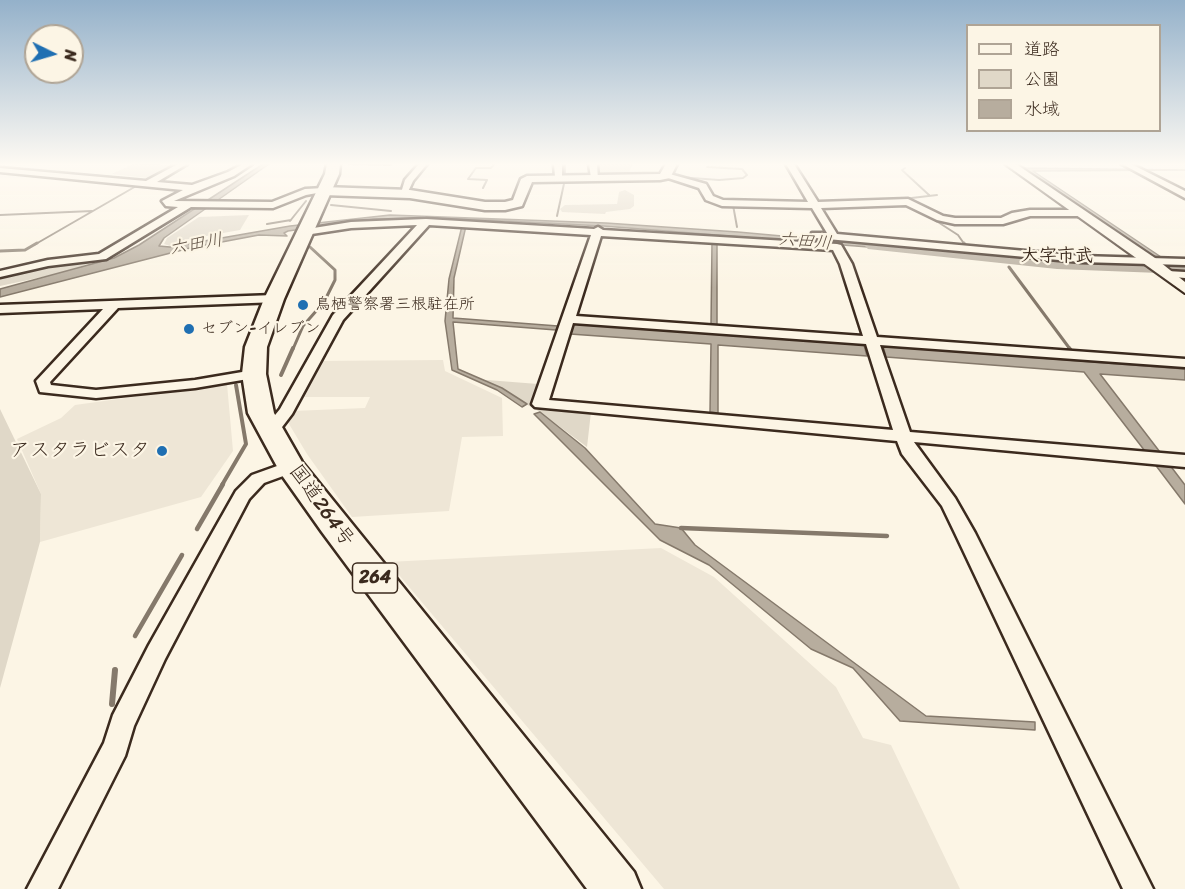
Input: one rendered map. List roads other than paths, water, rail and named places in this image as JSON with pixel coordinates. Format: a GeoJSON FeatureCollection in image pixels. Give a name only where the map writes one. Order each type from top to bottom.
{"type":"FeatureCollection","features":[{"type":"Feature","properties":{"kind":"highway","name":"国道264号"},"geometry":{"type":"LineString","coordinates":[[317,205],[274,299],[256,347],[254,374],[259,403],[270,431],[291,467],[617,889]]}},
{"type":"Feature","properties":{"kind":"main road"},"geometry":{"type":"LineString","coordinates":[[481,205],[507,212],[515,205]]}},
{"type":"Feature","properties":{"kind":"street"},"geometry":{"type":"LineString","coordinates":[[2,270],[102,257],[193,205]]}},
{"type":"Feature","properties":{"kind":"street"},"geometry":{"type":"LineString","coordinates":[[204,205],[274,205]]}},
{"type":"Feature","properties":{"kind":"street"},"geometry":{"type":"LineString","coordinates":[[805,205],[828,205]]}},
{"type":"Feature","properties":{"kind":"street"},"geometry":{"type":"LineString","coordinates":[[915,205],[940,218],[955,221],[1003,221],[1015,215],[1033,212],[1080,213]]}},
{"type":"Feature","properties":{"kind":"street"},"geometry":{"type":"LineString","coordinates":[[1069,205],[1150,261],[1185,289]]}},
{"type":"Feature","properties":{"kind":"street"},"geometry":{"type":"LineString","coordinates":[[816,206],[834,237]]}},
{"type":"Feature","properties":{"kind":"street"},"geometry":{"type":"LineString","coordinates":[[496,225],[507,212]]}},
{"type":"Feature","properties":{"kind":"street"},"geometry":{"type":"LineString","coordinates":[[270,431],[287,411],[337,318],[426,222]]}},
{"type":"Feature","properties":{"kind":"street"},"geometry":{"type":"LineString","coordinates":[[307,228],[426,222],[496,225],[600,224],[837,247],[846,264],[908,450],[949,503],[965,533],[1138,889]]}},
{"type":"Feature","properties":{"kind":"street"},"geometry":{"type":"LineString","coordinates":[[600,224],[540,404],[1185,461]]}},
{"type":"Feature","properties":{"kind":"street"},"geometry":{"type":"LineString","coordinates":[[762,231],[1027,255],[1185,262]]}},
{"type":"Feature","properties":{"kind":"street"},"geometry":{"type":"LineString","coordinates":[[1167,274],[1185,275]]}},
{"type":"Feature","properties":{"kind":"street"},"geometry":{"type":"LineString","coordinates":[[0,309],[274,299]]}},
{"type":"Feature","properties":{"kind":"street"},"geometry":{"type":"LineString","coordinates":[[115,304],[44,381],[45,389],[96,394],[195,384],[254,374]]}},
{"type":"Feature","properties":{"kind":"street"},"geometry":{"type":"LineString","coordinates":[[568,319],[1185,363]]}},
{"type":"Feature","properties":{"kind":"street"},"geometry":{"type":"LineString","coordinates":[[42,889],[116,747],[122,724],[158,652],[242,495],[258,479],[291,467]]}},
{"type":"Feature","properties":{"kind":"water"},"geometry":{"type":"Polygon","coordinates":[[[199,205],[210,205],[164,238],[159,246],[170,247],[290,226],[390,215],[606,223],[738,232],[903,247],[906,250],[603,226],[447,218],[374,219],[288,231],[284,233],[287,236],[259,235],[190,248],[0,297],[0,289],[114,258],[139,245],[199,205]]]}},
{"type":"Feature","properties":{"kind":"water"},"geometry":{"type":"Polygon","coordinates":[[[1076,205],[1084,205],[1164,259],[1155,259],[1076,205]]]}},
{"type":"Feature","properties":{"kind":"water"},"geometry":{"type":"Polygon","coordinates":[[[462,226],[466,226],[454,278],[453,318],[558,326],[556,330],[453,322],[458,369],[502,388],[527,404],[522,407],[497,390],[452,370],[445,321],[449,279],[462,226]]]}},
{"type":"Feature","properties":{"kind":"water"},"geometry":{"type":"Polygon","coordinates":[[[712,241],[717,241],[717,326],[711,325],[712,241]]]}},
{"type":"Feature","properties":{"kind":"water"},"geometry":{"type":"Polygon","coordinates":[[[573,324],[864,345],[867,356],[718,345],[718,413],[710,412],[711,344],[570,334],[573,324]]]}},
{"type":"Feature","properties":{"kind":"water"},"geometry":{"type":"Polygon","coordinates":[[[883,346],[1185,369],[1185,380],[1100,374],[1163,456],[1148,455],[1084,372],[886,357],[883,346]]]}},
{"type":"Feature","properties":{"kind":"water"},"geometry":{"type":"Polygon","coordinates":[[[540,412],[585,448],[655,524],[681,528],[695,545],[926,716],[1035,722],[1035,730],[900,721],[853,668],[811,649],[709,565],[660,540],[534,414],[540,412]]]}},
{"type":"Feature","properties":{"kind":"water"},"geometry":{"type":"Polygon","coordinates":[[[1154,463],[1169,464],[1185,485],[1185,504],[1154,463]]]}},
{"type":"Feature","properties":{"kind":"waterway"},"geometry":{"type":"LineString","coordinates":[[34,245],[102,205]]}},
{"type":"Feature","properties":{"kind":"waterway"},"geometry":{"type":"LineString","coordinates":[[291,220],[302,205]]}},
{"type":"Feature","properties":{"kind":"waterway"},"geometry":{"type":"LineString","coordinates":[[336,205],[391,211]]}},
{"type":"Feature","properties":{"kind":"waterway"},"geometry":{"type":"LineString","coordinates":[[557,216],[559,205]]}},
{"type":"Feature","properties":{"kind":"waterway"},"geometry":{"type":"LineString","coordinates":[[733,205],[737,227]]}},
{"type":"Feature","properties":{"kind":"waterway"},"geometry":{"type":"LineString","coordinates":[[0,215],[92,211]]}},
{"type":"Feature","properties":{"kind":"waterway"},"geometry":{"type":"LineString","coordinates":[[927,215],[958,235],[965,245]]}},
{"type":"Feature","properties":{"kind":"waterway"},"geometry":{"type":"LineString","coordinates":[[267,224],[291,220]]}},
{"type":"Feature","properties":{"kind":"waterway"},"geometry":{"type":"LineString","coordinates":[[0,251],[25,250],[37,243]]}},
{"type":"Feature","properties":{"kind":"waterway","name":"六田川"},"geometry":{"type":"LineString","coordinates":[[873,246],[1057,264],[1185,269]]}},
{"type":"Feature","properties":{"kind":"waterway"},"geometry":{"type":"LineString","coordinates":[[293,349],[303,326],[324,302],[335,280],[335,270],[310,247]]}},
{"type":"Feature","properties":{"kind":"waterway"},"geometry":{"type":"LineString","coordinates":[[1009,267],[1070,349]]}},
{"type":"Feature","properties":{"kind":"waterway"},"geometry":{"type":"LineString","coordinates":[[281,375],[293,348]]}},
{"type":"Feature","properties":{"kind":"waterway"},"geometry":{"type":"LineString","coordinates":[[1069,348],[1072,352]]}},
{"type":"Feature","properties":{"kind":"waterway"},"geometry":{"type":"LineString","coordinates":[[222,485],[246,444],[236,385]]}},
{"type":"Feature","properties":{"kind":"waterway"},"geometry":{"type":"LineString","coordinates":[[197,529],[223,484]]}},
{"type":"Feature","properties":{"kind":"waterway"},"geometry":{"type":"LineString","coordinates":[[681,528],[887,536]]}},
{"type":"Feature","properties":{"kind":"waterway"},"geometry":{"type":"LineString","coordinates":[[135,636],[182,555]]}},
{"type":"Feature","properties":{"kind":"waterway"},"geometry":{"type":"LineString","coordinates":[[112,704],[115,670]]}},
{"type":"Feature","properties":{"kind":"place","name":"鳥栖警察署三根駐在所"},"geometry":{"type":"Point","coordinates":[303,305]}},
{"type":"Feature","properties":{"kind":"place","name":"セブン-イレブン"},"geometry":{"type":"Point","coordinates":[189,329]}},
{"type":"Feature","properties":{"kind":"place","name":"アスタラビスタ"},"geometry":{"type":"Point","coordinates":[162,451]}},
{"type":"Feature","properties":{"kind":"district","name":"大字市武"},"geometry":{"type":"Point","coordinates":[1057,256]}}]}
